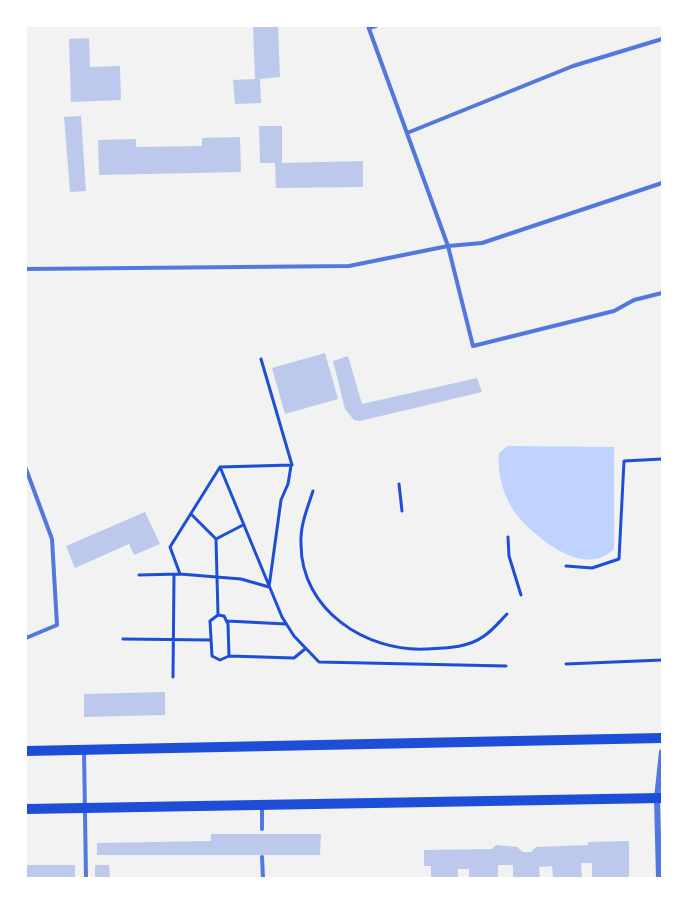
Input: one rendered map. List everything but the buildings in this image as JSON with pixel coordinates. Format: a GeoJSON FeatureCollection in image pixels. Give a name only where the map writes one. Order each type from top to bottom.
{"type":"FeatureCollection","features":[{"type":"Feature","properties":{"kind":"main road"},"geometry":{"type":"LineString","coordinates":[[26,751],[663,738]]}},
{"type":"Feature","properties":{"kind":"main road"},"geometry":{"type":"LineString","coordinates":[[26,810],[660,798]]}},
{"type":"Feature","properties":{"kind":"street"},"geometry":{"type":"LineString","coordinates":[[659,879],[663,752]]}},
{"type":"Feature","properties":{"kind":"lane"},"geometry":{"type":"LineString","coordinates":[[376,26],[369,27],[448,246],[473,346],[614,310],[634,300],[663,293]]}},
{"type":"Feature","properties":{"kind":"lane"},"geometry":{"type":"LineString","coordinates":[[407,133],[573,66],[663,39]]}},
{"type":"Feature","properties":{"kind":"lane"},"geometry":{"type":"LineString","coordinates":[[26,269],[349,266],[448,246],[482,243],[663,183]]}},
{"type":"Feature","properties":{"kind":"lane"},"geometry":{"type":"LineString","coordinates":[[26,470],[52,539],[57,625],[26,638]]}},
{"type":"Feature","properties":{"kind":"lane"},"geometry":{"type":"LineString","coordinates":[[84,749],[86,879]]}},
{"type":"Feature","properties":{"kind":"lane"},"geometry":{"type":"LineString","coordinates":[[262,805],[262,829]]}},
{"type":"Feature","properties":{"kind":"lane"},"geometry":{"type":"LineString","coordinates":[[262,857],[263,879]]}},
{"type":"Feature","properties":{"kind":"path"},"geometry":{"type":"LineString","coordinates":[[261,359],[292,465],[288,484],[281,500],[269,587]]}},
{"type":"Feature","properties":{"kind":"path"},"geometry":{"type":"LineString","coordinates":[[566,566],[592,568],[619,559],[624,461],[663,459]]}},
{"type":"Feature","properties":{"kind":"path"},"geometry":{"type":"LineString","coordinates":[[220,467],[292,465]]}},
{"type":"Feature","properties":{"kind":"path"},"geometry":{"type":"LineString","coordinates":[[180,574],[170,547],[220,467]]}},
{"type":"Feature","properties":{"kind":"path"},"geometry":{"type":"LineString","coordinates":[[220,467],[286,624],[305,649],[319,662],[506,666]]}},
{"type":"Feature","properties":{"kind":"path"},"geometry":{"type":"LineString","coordinates":[[399,484],[402,511]]}},
{"type":"Feature","properties":{"kind":"path"},"geometry":{"type":"LineString","coordinates":[[313,491],[304,517],[300,544],[304,570],[321,604],[340,623],[363,637],[386,646],[410,650],[442,649],[453,648],[483,637],[507,614]]}},
{"type":"Feature","properties":{"kind":"path"},"geometry":{"type":"LineString","coordinates":[[191,514],[216,539],[218,615]]}},
{"type":"Feature","properties":{"kind":"path"},"geometry":{"type":"LineString","coordinates":[[216,539],[243,525]]}},
{"type":"Feature","properties":{"kind":"path"},"geometry":{"type":"LineString","coordinates":[[508,537],[509,556],[521,595]]}},
{"type":"Feature","properties":{"kind":"path"},"geometry":{"type":"LineString","coordinates":[[173,676],[174,574]]}},
{"type":"Feature","properties":{"kind":"path"},"geometry":{"type":"LineString","coordinates":[[139,575],[180,574],[241,579],[269,587]]}},
{"type":"Feature","properties":{"kind":"path"},"geometry":{"type":"LineString","coordinates":[[229,656],[227,621],[224,616],[218,615],[210,621],[210,640],[212,656],[220,660],[229,656],[294,658],[305,649]]}},
{"type":"Feature","properties":{"kind":"path"},"geometry":{"type":"LineString","coordinates":[[227,621],[286,624]]}},
{"type":"Feature","properties":{"kind":"path"},"geometry":{"type":"LineString","coordinates":[[123,639],[210,640]]}},
{"type":"Feature","properties":{"kind":"path"},"geometry":{"type":"LineString","coordinates":[[566,664],[663,660]]}},
{"type":"Feature","properties":{"kind":"water"},"geometry":{"type":"Polygon","coordinates":[[[508,446],[614,447],[614,549],[602,557],[589,560],[575,557],[548,544],[525,524],[516,514],[504,493],[500,477],[499,453],[508,446]]]}}]}
